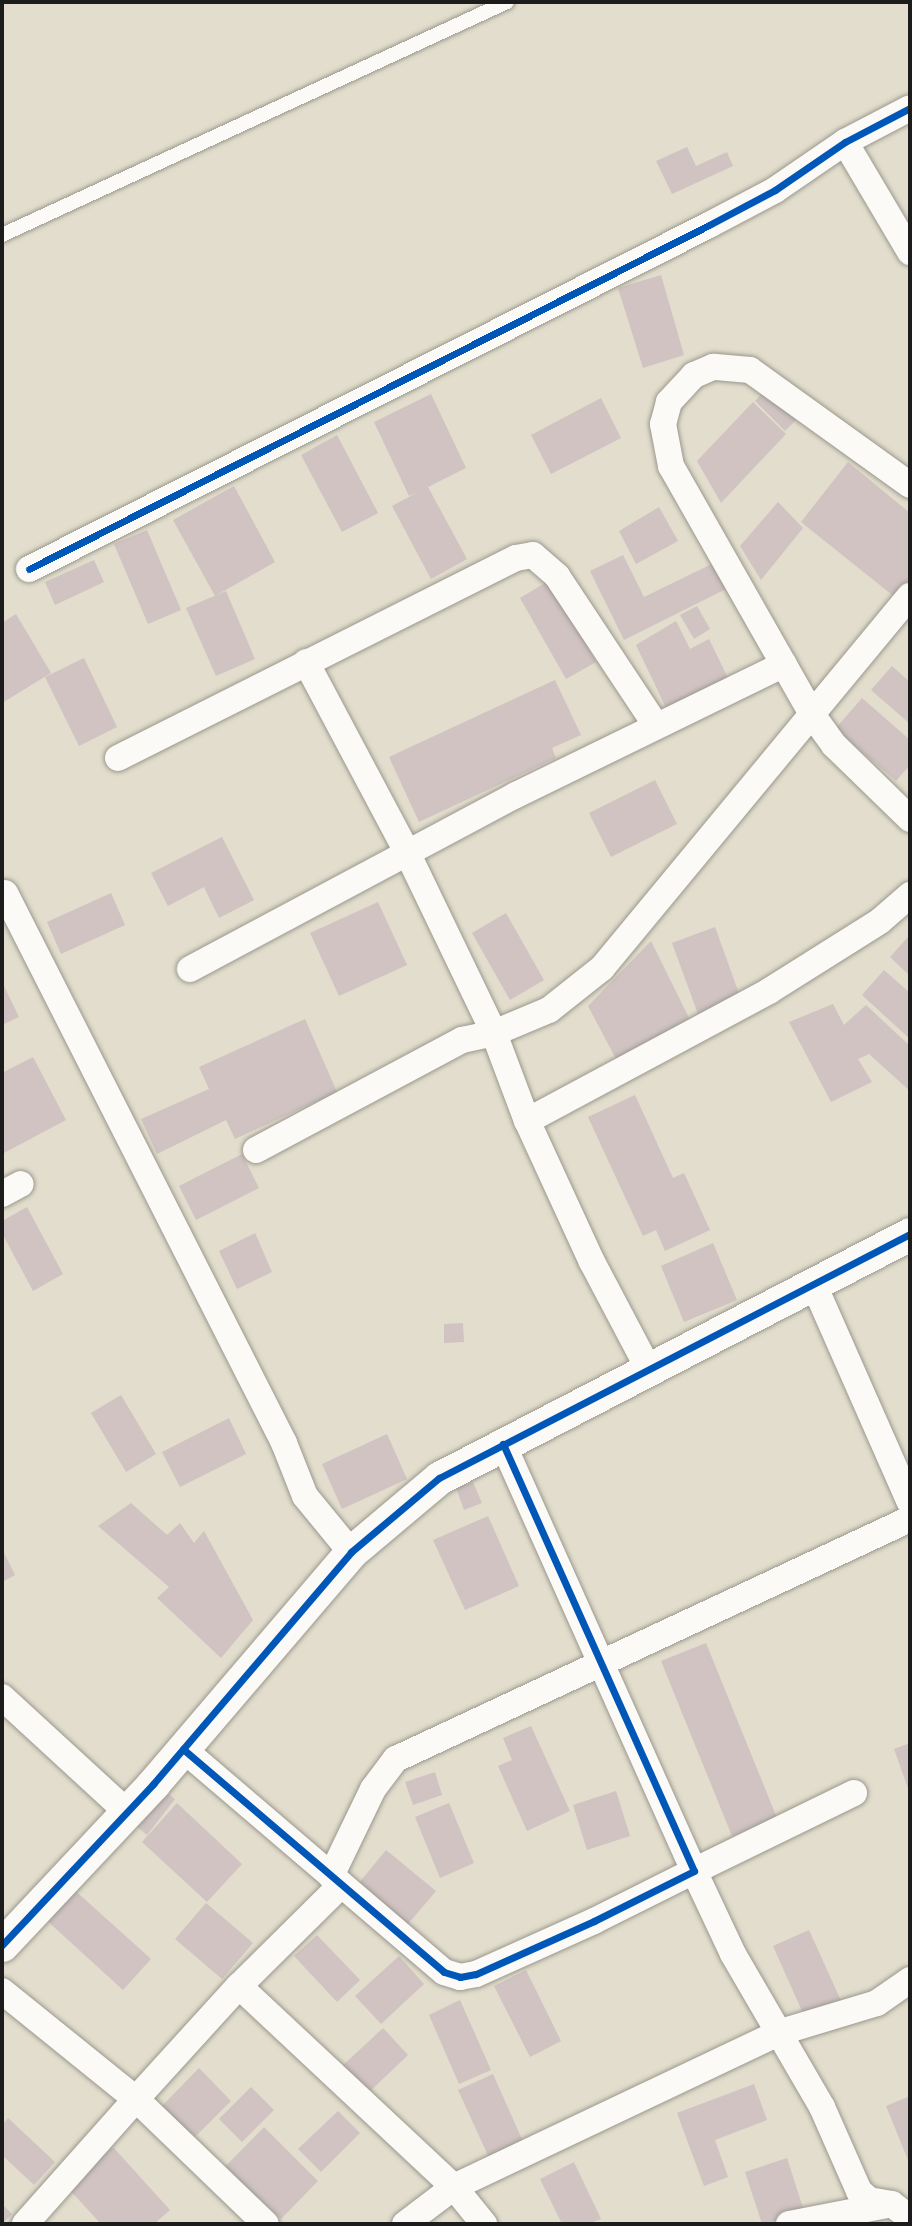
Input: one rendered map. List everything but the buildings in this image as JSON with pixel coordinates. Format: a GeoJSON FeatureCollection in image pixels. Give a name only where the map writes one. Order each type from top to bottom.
{"type":"FeatureCollection","features":[{"type":"Feature","properties":{"kind":"street"},"geometry":{"type":"LineString","coordinates":[[29,569],[709,225],[775,190],[845,142],[910,108]]}},
{"type":"Feature","properties":{"kind":"street"},"geometry":{"type":"LineString","coordinates":[[845,142],[910,252]]}},
{"type":"Feature","properties":{"kind":"street"},"geometry":{"type":"LineString","coordinates":[[910,485],[750,370],[713,367],[677,389],[663,424],[671,466],[813,716],[834,745],[910,818]]}},
{"type":"Feature","properties":{"kind":"street"},"geometry":{"type":"LineString","coordinates":[[118,758],[516,558],[533,555],[557,576],[655,724]]}},
{"type":"Feature","properties":{"kind":"street"},"geometry":{"type":"LineString","coordinates":[[256,1150],[462,1040],[494,1033],[549,1010],[602,968],[910,596]]}},
{"type":"Feature","properties":{"kind":"street"},"geometry":{"type":"LineString","coordinates":[[306,662],[407,852],[494,1033],[527,1121],[592,1262],[648,1368]]}},
{"type":"Feature","properties":{"kind":"street"},"geometry":{"type":"LineString","coordinates":[[190,969],[407,852],[655,724],[784,664]]}},
{"type":"Feature","properties":{"kind":"street"},"geometry":{"type":"LineString","coordinates":[[5,893],[284,1443],[305,1496],[351,1552]]}},
{"type":"Feature","properties":{"kind":"street"},"geometry":{"type":"LineString","coordinates":[[527,1121],[768,991],[880,921],[910,895]]}},
{"type":"Feature","properties":{"kind":"street"},"geometry":{"type":"LineString","coordinates":[[2,1945],[183,1749],[351,1552],[439,1478],[910,1234]]}},
{"type":"Feature","properties":{"kind":"street"},"geometry":{"type":"LineString","coordinates":[[814,1285],[910,1503]]}},
{"type":"Feature","properties":{"kind":"street"},"geometry":{"type":"LineString","coordinates":[[503,1444],[733,1954],[781,2032],[859,2191],[869,2200],[901,2211]]}},
{"type":"Feature","properties":{"kind":"street"},"geometry":{"type":"LineString","coordinates":[[25,2224],[336,1880],[373,1789],[396,1759],[910,1518]]}},
{"type":"Feature","properties":{"kind":"street"},"geometry":{"type":"LineString","coordinates":[[2,1697],[127,1812]]}},
{"type":"Feature","properties":{"kind":"street"},"geometry":{"type":"LineString","coordinates":[[183,1749],[444,1972],[460,1977],[547,1942],[854,1793]]}},
{"type":"Feature","properties":{"kind":"street"},"geometry":{"type":"LineString","coordinates":[[405,2224],[454,2187],[781,2032],[877,2003],[910,1980]]}},
{"type":"Feature","properties":{"kind":"street"},"geometry":{"type":"LineString","coordinates":[[239,1986],[454,2187],[484,2224]]}},
{"type":"Feature","properties":{"kind":"street"},"geometry":{"type":"LineString","coordinates":[[2,1991],[136,2099],[265,2224]]}},
{"type":"Feature","properties":{"kind":"street"},"geometry":{"type":"LineString","coordinates":[[789,2224],[901,2211]]}},
{"type":"Feature","properties":{"kind":"lane"},"geometry":{"type":"LineString","coordinates":[[2,235],[507,2]]}},
{"type":"Feature","properties":{"kind":"cycle path"},"geometry":{"type":"LineString","coordinates":[[29,569],[709,225],[775,190],[845,142],[910,108]]}},
{"type":"Feature","properties":{"kind":"cycle path"},"geometry":{"type":"LineString","coordinates":[[2,1945],[153,1784],[351,1552],[439,1478],[910,1234]]}},
{"type":"Feature","properties":{"kind":"cycle path"},"geometry":{"type":"LineString","coordinates":[[183,1749],[444,1972],[460,1977],[476,1974],[594,1921],[694,1871],[503,1444]]}}]}
